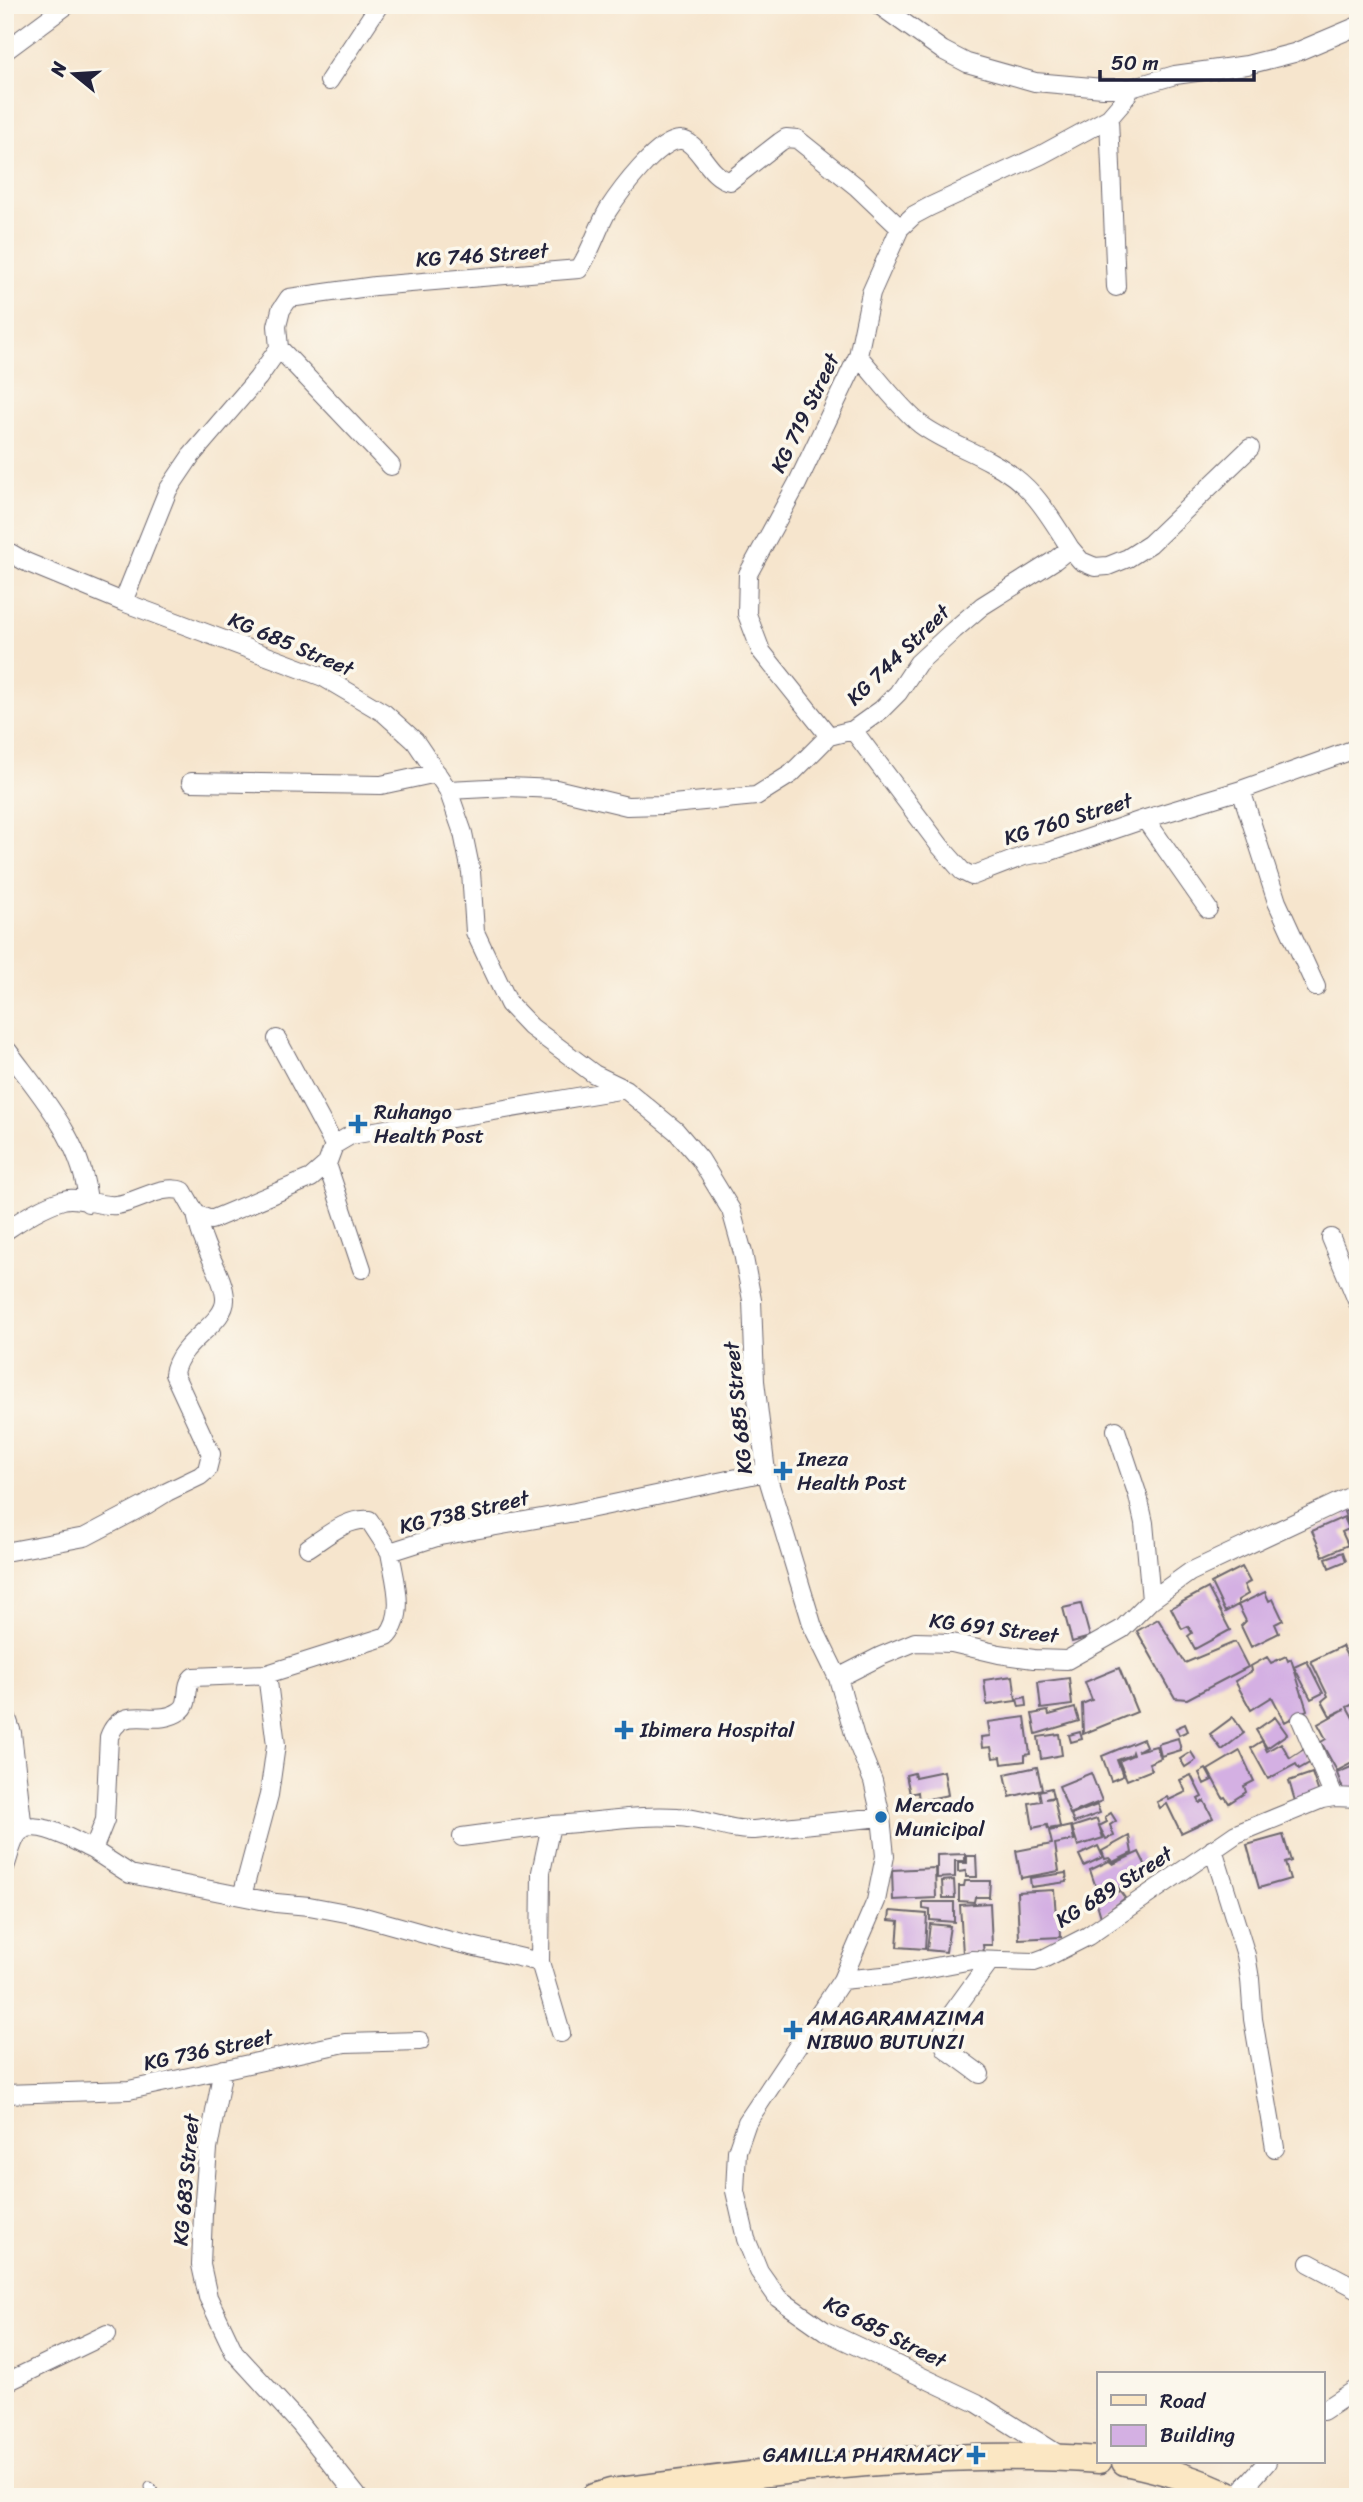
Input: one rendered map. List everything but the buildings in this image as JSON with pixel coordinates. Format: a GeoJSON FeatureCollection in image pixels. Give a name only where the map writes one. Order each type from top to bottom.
{"type":"FeatureCollection","features":[{"type":"Feature","properties":{"kind":"main road"},"geometry":{"type":"LineString","coordinates":[[606,2495],[844,2464],[935,2458],[1097,2459]]}},
{"type":"Feature","properties":{"kind":"main road"},"geometry":{"type":"LineString","coordinates":[[1134,2464],[1207,2484],[1234,2497]]}},
{"type":"Feature","properties":{"kind":"street"},"geometry":{"type":"LineString","coordinates":[[5,51],[67,5]]}},
{"type":"Feature","properties":{"kind":"street"},"geometry":{"type":"LineString","coordinates":[[330,81],[379,5]]}},
{"type":"Feature","properties":{"kind":"street"},"geometry":{"type":"LineString","coordinates":[[880,5],[942,50],[967,63],[1035,82],[1131,88],[1175,75],[1247,65],[1294,53],[1358,26]]}},
{"type":"Feature","properties":{"kind":"street","name":"KG 719 Street"},"geometry":{"type":"LineString","coordinates":[[829,736],[761,651],[747,614],[748,574],[797,484],[858,356],[871,293],[900,228],[929,206],[1041,155],[1109,118],[1131,88]]}},
{"type":"Feature","properties":{"kind":"street"},"geometry":{"type":"LineString","coordinates":[[1109,118],[1116,287]]}},
{"type":"Feature","properties":{"kind":"street","name":"KG 746 Street"},"geometry":{"type":"LineString","coordinates":[[279,348],[277,326],[281,310],[289,298],[375,286],[579,269],[608,209],[643,163],[671,141],[678,139],[688,142],[720,177],[730,181],[786,138],[797,139],[857,187],[900,228]]}},
{"type":"Feature","properties":{"kind":"street"},"geometry":{"type":"LineString","coordinates":[[123,601],[168,491],[191,456],[258,378],[279,348],[391,466]]}},
{"type":"Feature","properties":{"kind":"street"},"geometry":{"type":"LineString","coordinates":[[858,356],[920,423],[956,446],[991,461],[1021,482],[1038,498],[1081,561],[1095,568],[1128,558],[1150,544],[1250,448]]}},
{"type":"Feature","properties":{"kind":"street","name":"KG 744 Street"},"geometry":{"type":"LineString","coordinates":[[829,736],[853,730],[881,710],[898,693],[918,663],[982,606],[1070,548]]}},
{"type":"Feature","properties":{"kind":"street","name":"KG 685 Street"},"geometry":{"type":"LineString","coordinates":[[5,550],[26,562],[123,601],[323,677],[384,713],[415,741],[448,790],[463,833],[471,872],[475,932],[491,971],[509,1004],[531,1027],[594,1074],[625,1089],[656,1113],[699,1159],[731,1210],[752,1300],[755,1381],[766,1472],[813,1627],[838,1678],[855,1737],[873,1781],[881,1816],[885,1856],[876,1901],[842,1980],[747,2122],[737,2151],[735,2191],[746,2239],[759,2271],[778,2298],[825,2331],[977,2403],[1063,2457]]}},
{"type":"Feature","properties":{"kind":"street","name":"KG 760 Street"},"geometry":{"type":"LineString","coordinates":[[853,730],[940,846],[967,874],[979,874],[999,864],[1048,852],[1241,790],[1358,748]]}},
{"type":"Feature","properties":{"kind":"street"},"geometry":{"type":"LineString","coordinates":[[448,790],[508,787],[555,789],[627,806],[735,799],[756,796],[791,774],[829,736]]}},
{"type":"Feature","properties":{"kind":"street"},"geometry":{"type":"LineString","coordinates":[[191,782],[381,785],[438,773]]}},
{"type":"Feature","properties":{"kind":"street"},"geometry":{"type":"LineString","coordinates":[[1241,790],[1277,902],[1316,987]]}},
{"type":"Feature","properties":{"kind":"street"},"geometry":{"type":"LineString","coordinates":[[1145,819],[1208,909]]}},
{"type":"Feature","properties":{"kind":"street"},"geometry":{"type":"LineString","coordinates":[[276,1040],[334,1145]]}},
{"type":"Feature","properties":{"kind":"street"},"geometry":{"type":"LineString","coordinates":[[8,1051],[60,1120],[83,1171],[88,1203]]}},
{"type":"Feature","properties":{"kind":"street"},"geometry":{"type":"LineString","coordinates":[[196,1214],[211,1220],[311,1178],[327,1164],[334,1145],[351,1135],[625,1089]]}},
{"type":"Feature","properties":{"kind":"street"},"geometry":{"type":"LineString","coordinates":[[327,1164],[362,1269]]}},
{"type":"Feature","properties":{"kind":"street"},"geometry":{"type":"LineString","coordinates":[[5,1231],[61,1200],[75,1199],[116,1205],[170,1188],[177,1189],[183,1191],[196,1214],[225,1297],[224,1309],[182,1352],[174,1374],[211,1454],[207,1470],[201,1476],[85,1537],[5,1552]]}},
{"type":"Feature","properties":{"kind":"street"},"geometry":{"type":"LineString","coordinates":[[1331,1238],[1358,1303]]}},
{"type":"Feature","properties":{"kind":"street"},"geometry":{"type":"LineString","coordinates":[[1116,1430],[1144,1523],[1151,1600]]}},
{"type":"Feature","properties":{"kind":"street","name":"KG 738 Street"},"geometry":{"type":"LineString","coordinates":[[93,1850],[105,1819],[109,1737],[113,1725],[120,1719],[167,1717],[180,1712],[186,1705],[188,1684],[192,1677],[267,1674],[387,1636],[394,1628],[398,1599],[390,1552],[440,1536],[575,1512],[766,1472]]}},
{"type":"Feature","properties":{"kind":"street","name":"KG 691 Street"},"geometry":{"type":"LineString","coordinates":[[838,1678],[881,1656],[915,1643],[951,1643],[999,1654],[1067,1660],[1122,1629],[1151,1600],[1191,1572],[1358,1493]]}},
{"type":"Feature","properties":{"kind":"street"},"geometry":{"type":"LineString","coordinates":[[308,1548],[358,1519],[369,1520],[390,1552]]}},
{"type":"Feature","properties":{"kind":"street"},"geometry":{"type":"LineString","coordinates":[[242,1896],[269,1795],[276,1745],[267,1674]]}},
{"type":"Feature","properties":{"kind":"street"},"geometry":{"type":"LineString","coordinates":[[5,1712],[12,1733],[23,1830]]}},
{"type":"Feature","properties":{"kind":"street"},"geometry":{"type":"LineString","coordinates":[[1301,1720],[1334,1797]]}},
{"type":"Feature","properties":{"kind":"street","name":"KG 689 Street"},"geometry":{"type":"LineString","coordinates":[[842,1980],[893,1975],[972,1960],[1034,1962],[1088,1936],[1236,1834],[1322,1799],[1358,1798]]}},
{"type":"Feature","properties":{"kind":"street"},"geometry":{"type":"LineString","coordinates":[[462,1837],[637,1817],[680,1816],[738,1830],[754,1830],[881,1816]]}},
{"type":"Feature","properties":{"kind":"street"},"geometry":{"type":"LineString","coordinates":[[551,1825],[541,1872],[540,1962],[561,2034]]}},
{"type":"Feature","properties":{"kind":"street"},"geometry":{"type":"LineString","coordinates":[[5,1867],[17,1835],[23,1830],[37,1828],[59,1832],[130,1874],[357,1915],[426,1935],[540,1962]]}},
{"type":"Feature","properties":{"kind":"street"},"geometry":{"type":"LineString","coordinates":[[1213,1849],[1246,1955],[1253,2020],[1275,2148]]}},
{"type":"Feature","properties":{"kind":"street"},"geometry":{"type":"LineString","coordinates":[[980,2074],[946,2049],[941,2037],[948,2019],[989,1961]]}},
{"type":"Feature","properties":{"kind":"street","name":"KG 736 Street"},"geometry":{"type":"LineString","coordinates":[[5,2094],[130,2090],[345,2043],[420,2041]]}},
{"type":"Feature","properties":{"kind":"street","name":"KG 683 Street"},"geometry":{"type":"LineString","coordinates":[[223,2069],[208,2149],[202,2214],[201,2265],[208,2297],[234,2352],[300,2424],[358,2497]]}},
{"type":"Feature","properties":{"kind":"street"},"geometry":{"type":"LineString","coordinates":[[1309,2263],[1358,2289]]}},
{"type":"Feature","properties":{"kind":"street"},"geometry":{"type":"LineString","coordinates":[[5,2383],[107,2334]]}},
{"type":"Feature","properties":{"kind":"street"},"geometry":{"type":"LineString","coordinates":[[1324,2410],[1358,2388]]}},
{"type":"Feature","properties":{"kind":"street"},"geometry":{"type":"LineString","coordinates":[[1234,2497],[1265,2464]]}},
{"type":"Feature","properties":{"kind":"lane"},"geometry":{"type":"LineString","coordinates":[[150,2487],[157,2497]]}},
{"type":"Feature","properties":{"kind":"place","name":"Ruhango Health Post"},"geometry":{"type":"Point","coordinates":[358,1124]}},
{"type":"Feature","properties":{"kind":"place","name":"Ineza Health Post"},"geometry":{"type":"Point","coordinates":[783,1471]}},
{"type":"Feature","properties":{"kind":"place","name":"Ibimera Hospital"},"geometry":{"type":"Point","coordinates":[624,1730]}},
{"type":"Feature","properties":{"kind":"place","name":"Mercado Municipal"},"geometry":{"type":"Point","coordinates":[881,1817]}},
{"type":"Feature","properties":{"kind":"place","name":"AMAGARAMAZIMA NIBWO BUTUNZI"},"geometry":{"type":"Point","coordinates":[793,2030]}},
{"type":"Feature","properties":{"kind":"place","name":"GAMILLA PHARMACY"},"geometry":{"type":"Point","coordinates":[976,2455]}}]}
